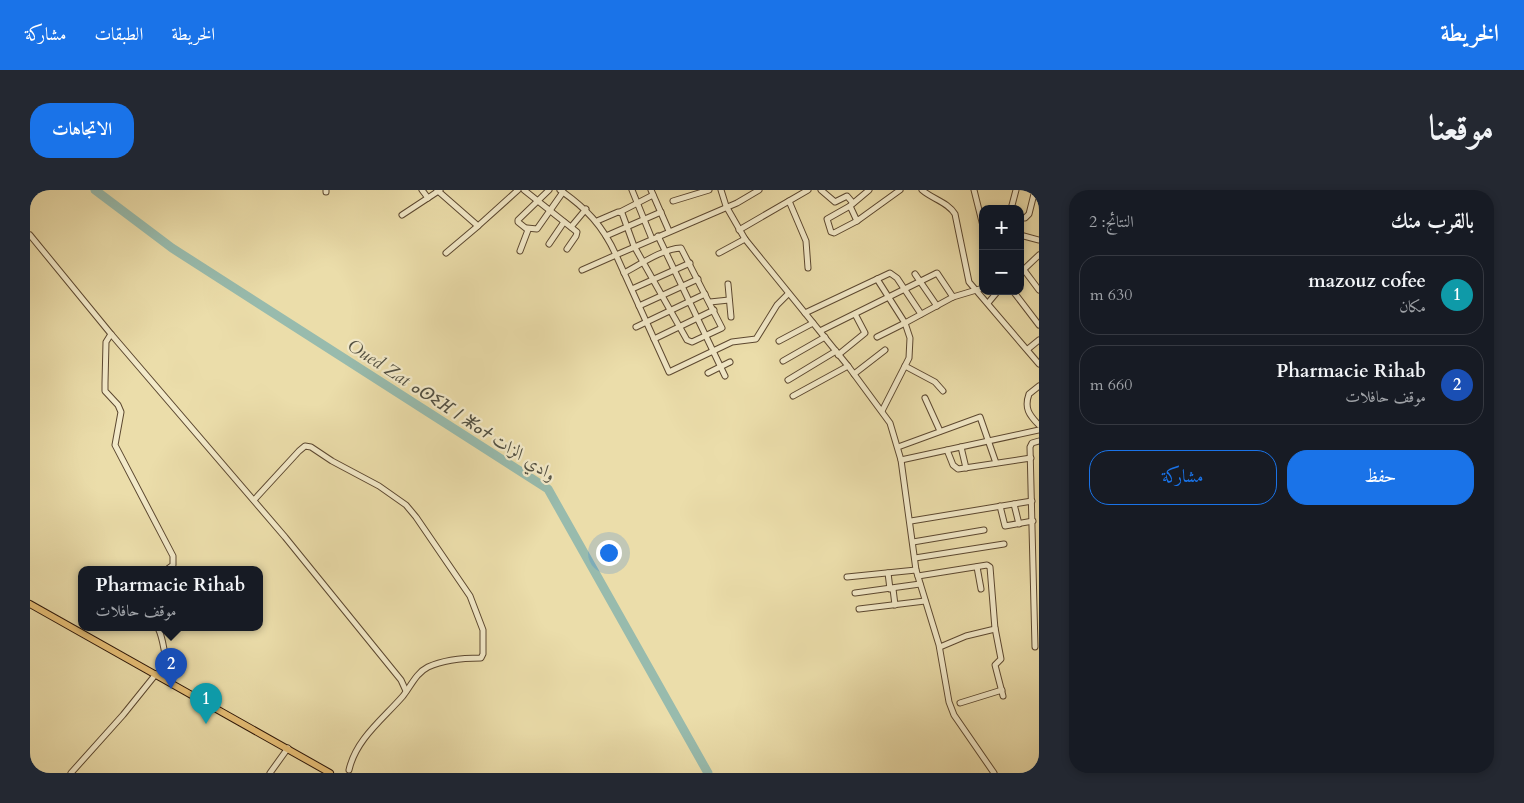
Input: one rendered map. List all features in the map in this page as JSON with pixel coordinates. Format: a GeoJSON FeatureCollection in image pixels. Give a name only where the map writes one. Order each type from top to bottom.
{"type":"FeatureCollection","features":[{"type":"Feature","properties":{"kind":"main road"},"geometry":{"type":"LineString","coordinates":[[30,604],[78,631]]}},
{"type":"Feature","properties":{"kind":"main road"},"geometry":{"type":"LineString","coordinates":[[79,631],[330,773]]}},
{"type":"Feature","properties":{"kind":"street"},"geometry":{"type":"LineString","coordinates":[[422,190],[428,198]]}},
{"type":"Feature","properties":{"kind":"street"},"geometry":{"type":"LineString","coordinates":[[402,215],[439,190],[478,226]]}},
{"type":"Feature","properties":{"kind":"street"},"geometry":{"type":"LineString","coordinates":[[524,190],[577,233],[567,250]]}},
{"type":"Feature","properties":{"kind":"street"},"geometry":{"type":"LineString","coordinates":[[549,190],[518,222],[527,228],[537,229],[562,191],[586,209],[606,236],[616,255],[669,372],[732,342],[756,339],[777,305],[788,294]]}},
{"type":"Feature","properties":{"kind":"street"},"geometry":{"type":"LineString","coordinates":[[632,190],[652,239]]}},
{"type":"Feature","properties":{"kind":"street"},"geometry":{"type":"LineString","coordinates":[[673,201],[709,190]]}},
{"type":"Feature","properties":{"kind":"street"},"geometry":{"type":"LineString","coordinates":[[721,190],[726,206],[745,239],[848,366],[890,423],[901,460],[917,573],[940,647],[949,702],[954,715],[994,773]]}},
{"type":"Feature","properties":{"kind":"street"},"geometry":{"type":"LineString","coordinates":[[582,270],[759,190]]}},
{"type":"Feature","properties":{"kind":"street"},"geometry":{"type":"LineString","coordinates":[[739,230],[808,190]]}},
{"type":"Feature","properties":{"kind":"street"},"geometry":{"type":"LineString","coordinates":[[821,190],[835,202],[846,196],[857,221]]}},
{"type":"Feature","properties":{"kind":"street"},"geometry":{"type":"LineString","coordinates":[[869,190],[827,219],[831,232],[834,233],[857,221],[900,190]]}},
{"type":"Feature","properties":{"kind":"street"},"geometry":{"type":"LineString","coordinates":[[922,190],[934,200],[951,208],[955,214],[969,282],[979,288]]}},
{"type":"Feature","properties":{"kind":"street"},"geometry":{"type":"LineString","coordinates":[[974,190],[979,210]]}},
{"type":"Feature","properties":{"kind":"street"},"geometry":{"type":"LineString","coordinates":[[1012,205],[1016,190]]}},
{"type":"Feature","properties":{"kind":"street"},"geometry":{"type":"LineString","coordinates":[[1024,218],[1029,214],[1035,190]]}},
{"type":"Feature","properties":{"kind":"street"},"geometry":{"type":"LineString","coordinates":[[446,253],[516,191]]}},
{"type":"Feature","properties":{"kind":"street"},"geometry":{"type":"LineString","coordinates":[[596,221],[620,212],[652,192],[669,230]]}},
{"type":"Feature","properties":{"kind":"street"},"geometry":{"type":"LineString","coordinates":[[789,201],[806,241],[808,268]]}},
{"type":"Feature","properties":{"kind":"street"},"geometry":{"type":"LineString","coordinates":[[571,227],[586,209]]}},
{"type":"Feature","properties":{"kind":"street"},"geometry":{"type":"LineString","coordinates":[[620,212],[642,263],[689,341],[722,327],[681,248],[666,252],[642,263],[624,273]]}},
{"type":"Feature","properties":{"kind":"street"},"geometry":{"type":"LineString","coordinates":[[606,236],[661,212]]}},
{"type":"Feature","properties":{"kind":"street"},"geometry":{"type":"LineString","coordinates":[[550,244],[564,222]]}},
{"type":"Feature","properties":{"kind":"street"},"geometry":{"type":"LineString","coordinates":[[520,251],[527,228]]}},
{"type":"Feature","properties":{"kind":"street"},"geometry":{"type":"LineString","coordinates":[[30,235],[111,334],[254,500],[401,680],[406,691]]}},
{"type":"Feature","properties":{"kind":"street"},"geometry":{"type":"LineString","coordinates":[[658,236],[725,376]]}},
{"type":"Feature","properties":{"kind":"street"},"geometry":{"type":"LineString","coordinates":[[1024,237],[1039,240]]}},
{"type":"Feature","properties":{"kind":"street"},"geometry":{"type":"LineString","coordinates":[[719,253],[745,239]]}},
{"type":"Feature","properties":{"kind":"street"},"geometry":{"type":"LineString","coordinates":[[1024,269],[1039,256]]}},
{"type":"Feature","properties":{"kind":"street"},"geometry":{"type":"LineString","coordinates":[[632,289],[690,263]]}},
{"type":"Feature","properties":{"kind":"street"},"geometry":{"type":"LineString","coordinates":[[820,331],[937,273],[953,297]]}},
{"type":"Feature","properties":{"kind":"street"},"geometry":{"type":"LineString","coordinates":[[1024,273],[1039,290]]}},
{"type":"Feature","properties":{"kind":"street"},"geometry":{"type":"LineString","coordinates":[[804,313],[877,279],[893,274],[921,314]]}},
{"type":"Feature","properties":{"kind":"street"},"geometry":{"type":"LineString","coordinates":[[915,274],[937,306]]}},
{"type":"Feature","properties":{"kind":"street"},"geometry":{"type":"LineString","coordinates":[[639,306],[698,279]]}},
{"type":"Feature","properties":{"kind":"street"},"geometry":{"type":"LineString","coordinates":[[877,279],[904,323],[911,348],[905,366],[882,412]]}},
{"type":"Feature","properties":{"kind":"street"},"geometry":{"type":"LineString","coordinates":[[728,284],[731,317]]}},
{"type":"Feature","properties":{"kind":"street"},"geometry":{"type":"LineString","coordinates":[[877,337],[953,297],[979,289]]}},
{"type":"Feature","properties":{"kind":"street"},"geometry":{"type":"LineString","coordinates":[[636,327],[706,294]]}},
{"type":"Feature","properties":{"kind":"street"},"geometry":{"type":"LineString","coordinates":[[983,295],[1039,364]]}},
{"type":"Feature","properties":{"kind":"street"},"geometry":{"type":"LineString","coordinates":[[988,303],[995,295]]}},
{"type":"Feature","properties":{"kind":"street"},"geometry":{"type":"LineString","coordinates":[[1015,295],[1039,325]]}},
{"type":"Feature","properties":{"kind":"street"},"geometry":{"type":"LineString","coordinates":[[710,302],[729,300]]}},
{"type":"Feature","properties":{"kind":"street"},"geometry":{"type":"LineString","coordinates":[[654,339],[714,310]]}},
{"type":"Feature","properties":{"kind":"street"},"geometry":{"type":"LineString","coordinates":[[788,380],[837,353],[865,333],[855,314]]}},
{"type":"Feature","properties":{"kind":"street"},"geometry":{"type":"LineString","coordinates":[[779,341],[813,323]]}},
{"type":"Feature","properties":{"kind":"street"},"geometry":{"type":"LineString","coordinates":[[111,334],[106,342],[105,391],[118,405],[121,412],[115,445],[173,556],[172,566]]}},
{"type":"Feature","properties":{"kind":"street"},"geometry":{"type":"LineString","coordinates":[[783,361],[824,337]]}},
{"type":"Feature","properties":{"kind":"street"},"geometry":{"type":"LineString","coordinates":[[1028,349],[1039,340]]}},
{"type":"Feature","properties":{"kind":"street"},"geometry":{"type":"LineString","coordinates":[[854,374],[886,350]]}},
{"type":"Feature","properties":{"kind":"street"},"geometry":{"type":"LineString","coordinates":[[708,373],[730,362]]}},
{"type":"Feature","properties":{"kind":"street"},"geometry":{"type":"LineString","coordinates":[[793,396],[848,366]]}},
{"type":"Feature","properties":{"kind":"street"},"geometry":{"type":"LineString","coordinates":[[905,366],[934,382],[943,391]]}},
{"type":"Feature","properties":{"kind":"street"},"geometry":{"type":"LineString","coordinates":[[1039,386],[1029,394],[1026,408],[1039,425]]}},
{"type":"Feature","properties":{"kind":"street"},"geometry":{"type":"LineString","coordinates":[[925,398],[940,431]]}},
{"type":"Feature","properties":{"kind":"street"},"geometry":{"type":"LineString","coordinates":[[898,447],[980,417],[990,440],[996,464]]}},
{"type":"Feature","properties":{"kind":"street"},"geometry":{"type":"LineString","coordinates":[[901,460],[1039,430]]}},
{"type":"Feature","properties":{"kind":"street"},"geometry":{"type":"LineString","coordinates":[[1035,648],[1030,445],[1039,441]]}},
{"type":"Feature","properties":{"kind":"street"},"geometry":{"type":"LineString","coordinates":[[254,500],[299,451],[305,446],[311,447],[332,461],[379,486],[406,505],[470,596],[482,630],[483,654],[481,658],[466,658],[428,667],[418,675],[365,737],[351,761],[349,770]]}},
{"type":"Feature","properties":{"kind":"street"},"geometry":{"type":"LineString","coordinates":[[962,447],[966,468]]}},
{"type":"Feature","properties":{"kind":"street"},"geometry":{"type":"LineString","coordinates":[[948,450],[955,468],[1031,458]]}},
{"type":"Feature","properties":{"kind":"street"},"geometry":{"type":"LineString","coordinates":[[911,522],[1032,501]]}},
{"type":"Feature","properties":{"kind":"street"},"geometry":{"type":"LineString","coordinates":[[1014,504],[1019,524]]}},
{"type":"Feature","properties":{"kind":"street"},"geometry":{"type":"LineString","coordinates":[[1000,506],[1005,526],[1032,521]]}},
{"type":"Feature","properties":{"kind":"street"},"geometry":{"type":"LineString","coordinates":[[913,542],[984,530]]}},
{"type":"Feature","properties":{"kind":"street"},"geometry":{"type":"LineString","coordinates":[[915,558],[1004,544]]}},
{"type":"Feature","properties":{"kind":"street"},"geometry":{"type":"LineString","coordinates":[[977,567],[981,589]]}},
{"type":"Feature","properties":{"kind":"street"},"geometry":{"type":"LineString","coordinates":[[847,577],[990,567],[995,628],[1002,659],[995,665],[1004,696]]}},
{"type":"Feature","properties":{"kind":"street"},"geometry":{"type":"LineString","coordinates":[[888,573],[895,605]]}},
{"type":"Feature","properties":{"kind":"street"},"geometry":{"type":"LineString","coordinates":[[855,593],[920,584]]}},
{"type":"Feature","properties":{"kind":"street"},"geometry":{"type":"LineString","coordinates":[[859,609],[925,601]]}},
{"type":"Feature","properties":{"kind":"street"},"geometry":{"type":"LineString","coordinates":[[940,647],[966,636],[994,631],[995,628]]}},
{"type":"Feature","properties":{"kind":"street"},"geometry":{"type":"LineString","coordinates":[[160,631],[163,638],[166,665],[175,675]]}},
{"type":"Feature","properties":{"kind":"street"},"geometry":{"type":"LineString","coordinates":[[71,773],[123,715],[156,674]]}},
{"type":"Feature","properties":{"kind":"street"},"geometry":{"type":"LineString","coordinates":[[960,703],[1002,690]]}},
{"type":"Feature","properties":{"kind":"street"},"geometry":{"type":"LineString","coordinates":[[270,773],[288,748]]}},
{"type":"Feature","properties":{"kind":"waterway","name":"Oued Zat ⴰⵙⵉⴼ ⵏ ⵥⴰⵜ وادي الزات"},"geometry":{"type":"LineString","coordinates":[[95,190],[172,248],[548,489],[708,773]]}},
{"type":"Feature","properties":{"kind":"place","name":"Pharmacie Rihab"},"geometry":{"type":"Point","coordinates":[171,689]}},
{"type":"Feature","properties":{"kind":"place","name":"mazouz cofee"},"geometry":{"type":"Point","coordinates":[206,724]}}]}
